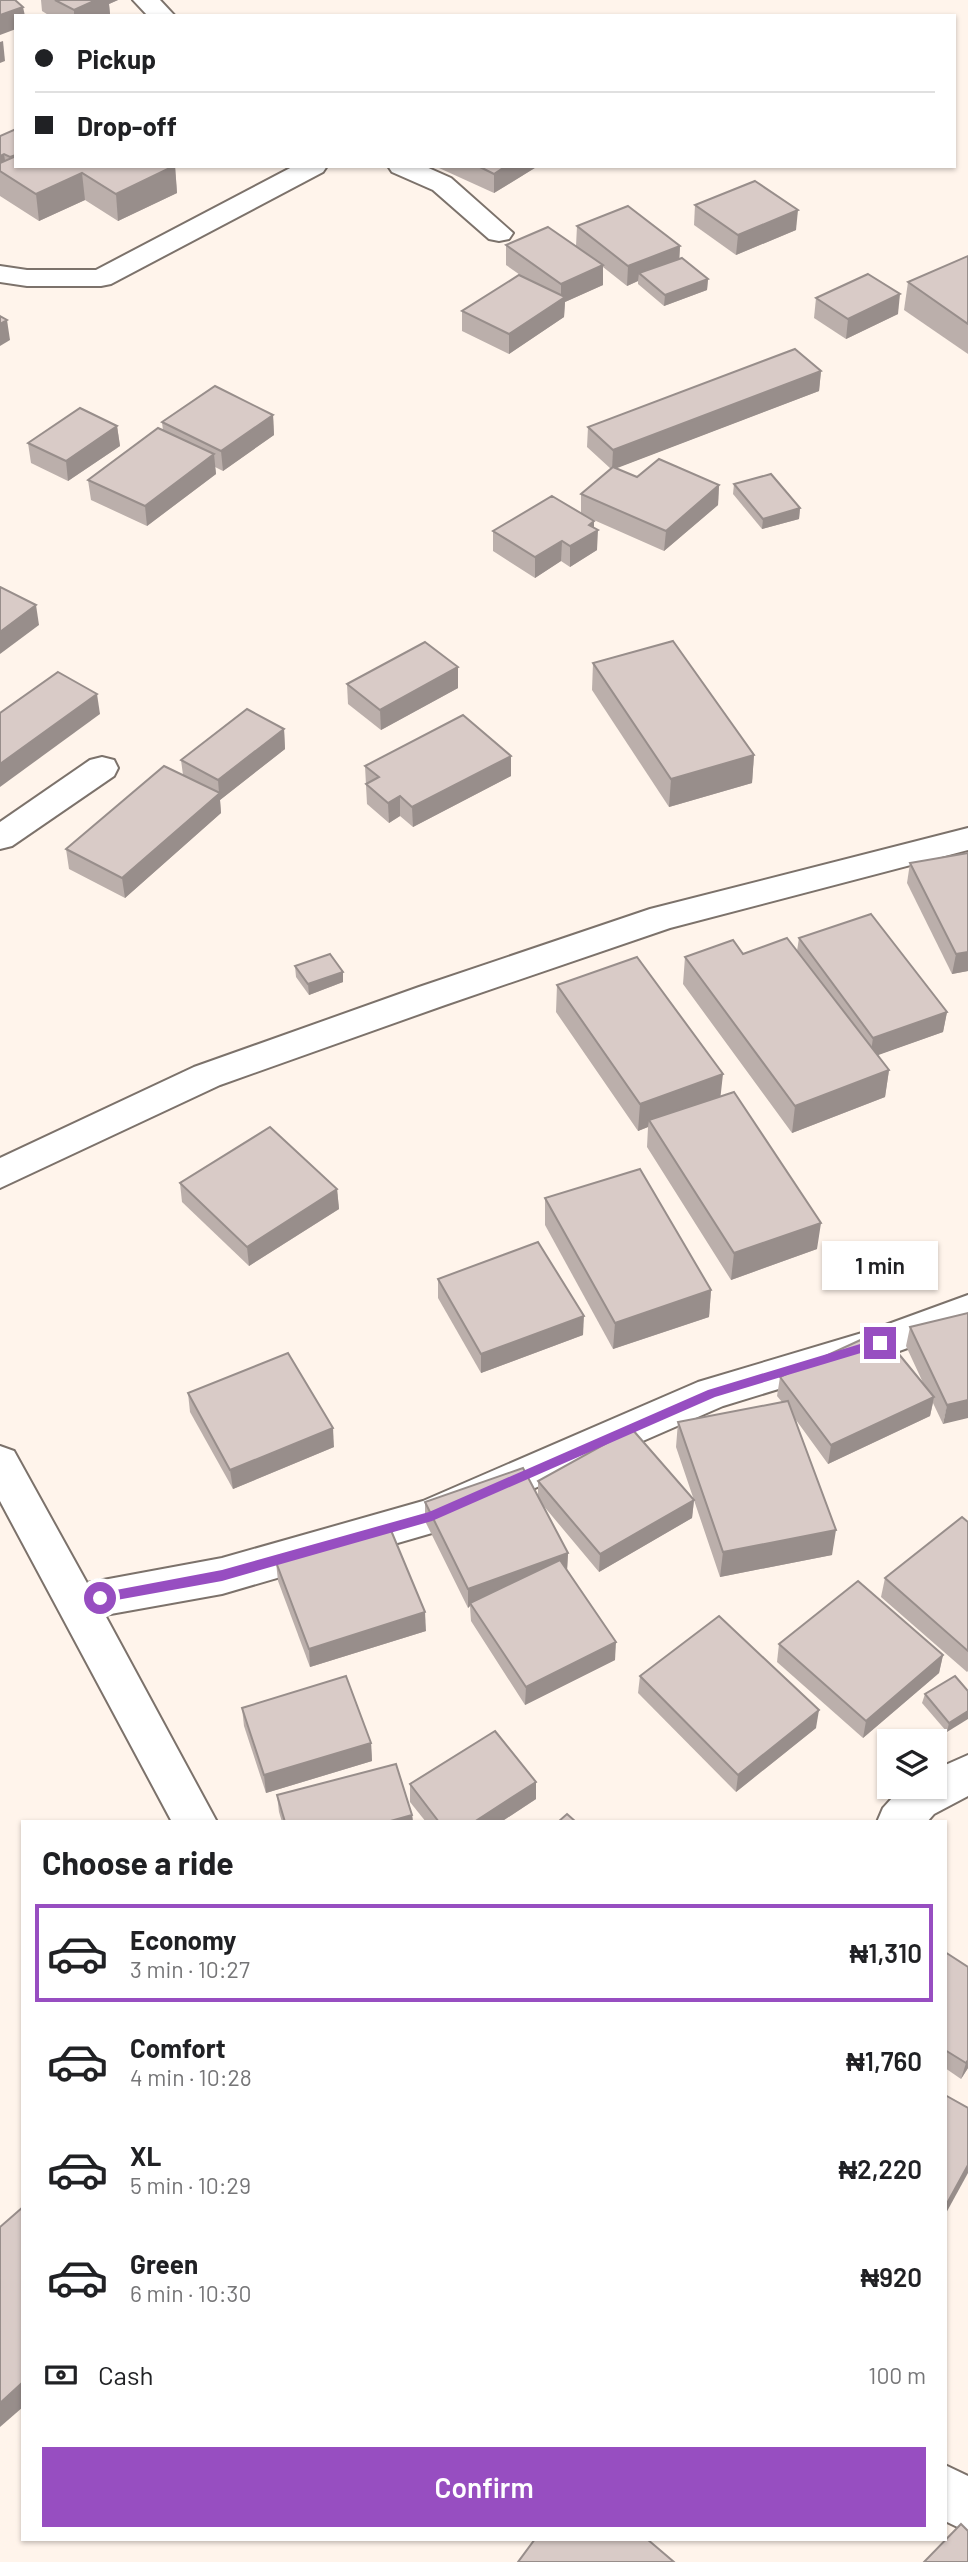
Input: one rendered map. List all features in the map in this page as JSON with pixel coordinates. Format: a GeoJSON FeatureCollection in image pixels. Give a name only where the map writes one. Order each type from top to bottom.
{"type":"FeatureCollection","features":[{"type":"Feature","properties":{"kind":"street"},"geometry":{"type":"LineString","coordinates":[[145,0],[161,14]]}},
{"type":"Feature","properties":{"kind":"street"},"geometry":{"type":"LineString","coordinates":[[0,274],[27,278],[101,278],[310,168]]}},
{"type":"Feature","properties":{"kind":"street"},"geometry":{"type":"LineString","coordinates":[[406,168],[442,184],[499,233]]}},
{"type":"Feature","properties":{"kind":"street"},"geometry":{"type":"LineString","coordinates":[[0,838],[102,768]]}},
{"type":"Feature","properties":{"kind":"street"},"geometry":{"type":"LineString","coordinates":[[0,1174],[207,1076],[432,996],[662,918],[968,839]]}},
{"type":"Feature","properties":{"kind":"street"},"geometry":{"type":"LineString","coordinates":[[76,1603],[222,1576],[432,1516],[712,1393],[880,1343],[968,1310]]}},
{"type":"Feature","properties":{"kind":"street"},"geometry":{"type":"LineString","coordinates":[[0,1463],[194,1820]]}},
{"type":"Feature","properties":{"kind":"street"},"geometry":{"type":"LineString","coordinates":[[901,1820],[918,1800],[968,1774]]}},
{"type":"Feature","properties":{"kind":"street"},"geometry":{"type":"LineString","coordinates":[[947,2492],[968,2506]]}},
{"type":"Feature","properties":{"kind":"building"},"geometry":{"type":"Polygon","coordinates":[[[0,0],[15,0],[23,7],[0,15],[0,0]]]}},
{"type":"Feature","properties":{"kind":"building"},"geometry":{"type":"Polygon","coordinates":[[[55,0],[96,0],[74,10],[55,0]]]}},
{"type":"Feature","properties":{"kind":"building"},"geometry":{"type":"Polygon","coordinates":[[[14,130],[14,156],[0,156],[0,136],[14,130]]]}},
{"type":"Feature","properties":{"kind":"building"},"geometry":{"type":"Polygon","coordinates":[[[14,157],[14,168],[170,168],[116,194],[82,173],[36,194],[0,171],[0,163],[14,157]]]}},
{"type":"Feature","properties":{"kind":"building"},"geometry":{"type":"Polygon","coordinates":[[[482,168],[503,168],[494,174],[482,168]]]}},
{"type":"Feature","properties":{"kind":"building"},"geometry":{"type":"Polygon","coordinates":[[[755,181],[798,210],[738,235],[695,205],[755,181]]]}},
{"type":"Feature","properties":{"kind":"building"},"geometry":{"type":"Polygon","coordinates":[[[628,206],[680,246],[628,266],[577,226],[628,206]]]}},
{"type":"Feature","properties":{"kind":"building"},"geometry":{"type":"Polygon","coordinates":[[[548,227],[603,265],[561,284],[506,245],[548,227]]]}},
{"type":"Feature","properties":{"kind":"building"},"geometry":{"type":"Polygon","coordinates":[[[968,256],[968,324],[908,282],[968,256]]]}},
{"type":"Feature","properties":{"kind":"building"},"geometry":{"type":"Polygon","coordinates":[[[682,258],[708,279],[665,295],[639,273],[682,258]]]}},
{"type":"Feature","properties":{"kind":"building"},"geometry":{"type":"Polygon","coordinates":[[[868,274],[900,294],[848,319],[816,298],[868,274]]]}},
{"type":"Feature","properties":{"kind":"building"},"geometry":{"type":"Polygon","coordinates":[[[519,275],[565,297],[509,334],[462,311],[519,275]]]}},
{"type":"Feature","properties":{"kind":"building"},"geometry":{"type":"Polygon","coordinates":[[[795,349],[821,371],[613,450],[588,427],[795,349]]]}},
{"type":"Feature","properties":{"kind":"building"},"geometry":{"type":"Polygon","coordinates":[[[215,386],[273,415],[221,451],[162,422],[215,386]]]}},
{"type":"Feature","properties":{"kind":"building"},"geometry":{"type":"Polygon","coordinates":[[[80,408],[117,426],[66,461],[28,443],[80,408]]]}},
{"type":"Feature","properties":{"kind":"building"},"geometry":{"type":"Polygon","coordinates":[[[158,428],[214,454],[145,506],[88,480],[158,428]]]}},
{"type":"Feature","properties":{"kind":"building"},"geometry":{"type":"Polygon","coordinates":[[[659,459],[719,485],[666,531],[581,494],[613,467],[637,477],[659,459]]]}},
{"type":"Feature","properties":{"kind":"building"},"geometry":{"type":"Polygon","coordinates":[[[771,474],[800,508],[763,519],[734,484],[771,474]]]}},
{"type":"Feature","properties":{"kind":"building"},"geometry":{"type":"Polygon","coordinates":[[[552,496],[594,521],[589,525],[598,530],[570,546],[562,541],[535,557],[493,531],[552,496]]]}},
{"type":"Feature","properties":{"kind":"building"},"geometry":{"type":"Polygon","coordinates":[[[0,587],[36,605],[0,632],[0,587]]]}},
{"type":"Feature","properties":{"kind":"building"},"geometry":{"type":"Polygon","coordinates":[[[673,641],[754,755],[671,779],[593,663],[673,641]]]}},
{"type":"Feature","properties":{"kind":"building"},"geometry":{"type":"Polygon","coordinates":[[[425,642],[458,667],[380,710],[347,684],[425,642]]]}},
{"type":"Feature","properties":{"kind":"building"},"geometry":{"type":"Polygon","coordinates":[[[58,672],[97,694],[0,764],[0,713],[58,672]]]}},
{"type":"Feature","properties":{"kind":"building"},"geometry":{"type":"Polygon","coordinates":[[[247,709],[284,729],[218,780],[181,760],[247,709]]]}},
{"type":"Feature","properties":{"kind":"building"},"geometry":{"type":"Polygon","coordinates":[[[463,715],[511,756],[412,807],[400,796],[388,803],[366,784],[379,777],[365,766],[463,715]]]}},
{"type":"Feature","properties":{"kind":"building"},"geometry":{"type":"Polygon","coordinates":[[[164,766],[220,793],[122,878],[66,849],[164,766]]]}},
{"type":"Feature","properties":{"kind":"building"},"geometry":{"type":"Polygon","coordinates":[[[968,853],[968,952],[956,954],[910,863],[968,853]]]}},
{"type":"Feature","properties":{"kind":"building"},"geometry":{"type":"Polygon","coordinates":[[[871,914],[947,1012],[873,1038],[799,938],[871,914]]]}},
{"type":"Feature","properties":{"kind":"building"},"geometry":{"type":"Polygon","coordinates":[[[787,938],[889,1070],[795,1106],[685,957],[733,940],[743,954],[787,938]]]}},
{"type":"Feature","properties":{"kind":"building"},"geometry":{"type":"Polygon","coordinates":[[[330,954],[343,972],[308,984],[295,966],[330,954]]]}},
{"type":"Feature","properties":{"kind":"building"},"geometry":{"type":"Polygon","coordinates":[[[637,957],[723,1074],[640,1104],[557,985],[637,957]]]}},
{"type":"Feature","properties":{"kind":"building"},"geometry":{"type":"Polygon","coordinates":[[[734,1092],[821,1223],[734,1253],[649,1120],[734,1092]]]}},
{"type":"Feature","properties":{"kind":"building"},"geometry":{"type":"Polygon","coordinates":[[[270,1127],[337,1189],[247,1247],[180,1183],[270,1127]]]}},
{"type":"Feature","properties":{"kind":"building"},"geometry":{"type":"Polygon","coordinates":[[[640,1169],[711,1290],[615,1323],[545,1198],[640,1169]]]}},
{"type":"Feature","properties":{"kind":"building"},"geometry":{"type":"Polygon","coordinates":[[[538,1242],[584,1316],[481,1354],[438,1279],[538,1242]]]}},
{"type":"Feature","properties":{"kind":"building"},"geometry":{"type":"Polygon","coordinates":[[[968,1313],[968,1400],[947,1405],[910,1327],[968,1313]]]}},
{"type":"Feature","properties":{"kind":"building"},"geometry":{"type":"Polygon","coordinates":[[[880,1331],[934,1397],[831,1445],[780,1377],[880,1331]]]}},
{"type":"Feature","properties":{"kind":"building"},"geometry":{"type":"Polygon","coordinates":[[[288,1353],[333,1428],[230,1470],[188,1393],[288,1353]]]}},
{"type":"Feature","properties":{"kind":"building"},"geometry":{"type":"Polygon","coordinates":[[[788,1401],[836,1530],[723,1552],[678,1422],[788,1401]]]}},
{"type":"Feature","properties":{"kind":"building"},"geometry":{"type":"Polygon","coordinates":[[[632,1429],[694,1500],[600,1554],[538,1481],[632,1429]]]}},
{"type":"Feature","properties":{"kind":"building"},"geometry":{"type":"Polygon","coordinates":[[[523,1468],[568,1553],[468,1589],[425,1502],[523,1468]]]}},
{"type":"Feature","properties":{"kind":"building"},"geometry":{"type":"Polygon","coordinates":[[[962,1517],[968,1522],[968,1651],[885,1578],[962,1517]]]}},
{"type":"Feature","properties":{"kind":"building"},"geometry":{"type":"Polygon","coordinates":[[[390,1528],[425,1612],[309,1649],[276,1562],[390,1528]]]}},
{"type":"Feature","properties":{"kind":"building"},"geometry":{"type":"Polygon","coordinates":[[[560,1560],[616,1642],[526,1687],[470,1603],[560,1560]]]}},
{"type":"Feature","properties":{"kind":"building"},"geometry":{"type":"Polygon","coordinates":[[[858,1581],[943,1655],[866,1721],[779,1644],[858,1581]]]}},
{"type":"Feature","properties":{"kind":"building"},"geometry":{"type":"Polygon","coordinates":[[[719,1616],[819,1710],[738,1775],[640,1676],[719,1616]]]}},
{"type":"Feature","properties":{"kind":"building"},"geometry":{"type":"Polygon","coordinates":[[[346,1676],[371,1743],[264,1775],[242,1708],[346,1676]]]}},
{"type":"Feature","properties":{"kind":"building"},"geometry":{"type":"Polygon","coordinates":[[[955,1676],[968,1691],[968,1711],[949,1723],[925,1694],[955,1676]]]}},
{"type":"Feature","properties":{"kind":"building"},"geometry":{"type":"Polygon","coordinates":[[[495,1731],[536,1782],[477,1820],[437,1820],[410,1784],[495,1731]]]}},
{"type":"Feature","properties":{"kind":"building"},"geometry":{"type":"Polygon","coordinates":[[[396,1764],[412,1815],[394,1820],[284,1820],[277,1795],[396,1764]]]}},
{"type":"Feature","properties":{"kind":"building"},"geometry":{"type":"Polygon","coordinates":[[[567,1814],[574,1820],[560,1820],[567,1814]]]}},
{"type":"Feature","properties":{"kind":"building"},"geometry":{"type":"Polygon","coordinates":[[[947,1953],[968,1967],[966,2063],[947,2051],[947,1953]]]}},
{"type":"Feature","properties":{"kind":"building"},"geometry":{"type":"Polygon","coordinates":[[[947,2096],[968,2108],[968,2165],[947,2203],[947,2096]]]}},
{"type":"Feature","properties":{"kind":"building"},"geometry":{"type":"Polygon","coordinates":[[[21,2209],[21,2384],[0,2403],[0,2227],[21,2209]]]}},
{"type":"Feature","properties":{"kind":"building"},"geometry":{"type":"Polygon","coordinates":[[[961,2524],[968,2531],[968,2562],[924,2562],[947,2541],[961,2524]]]}},
{"type":"Feature","properties":{"kind":"building"},"geometry":{"type":"Polygon","coordinates":[[[534,2541],[649,2541],[674,2562],[518,2562],[534,2541]]]}},
{"type":"Feature","properties":{"kind":"route"},"geometry":{"type":"LineString","coordinates":[[100,1598],[222,1576],[432,1516],[712,1393],[880,1343]]}}]}
